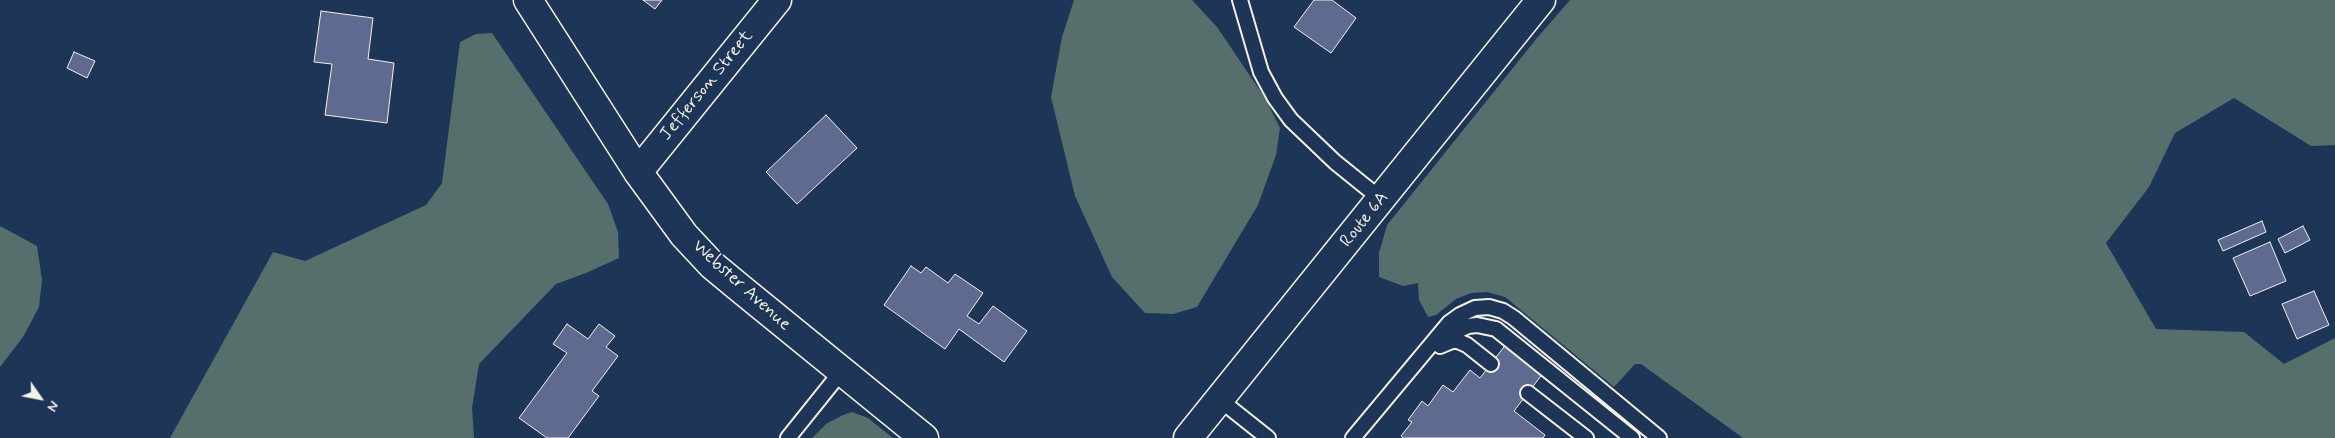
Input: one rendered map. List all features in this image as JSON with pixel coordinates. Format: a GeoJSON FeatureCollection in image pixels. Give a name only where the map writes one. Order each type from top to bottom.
{"type":"FeatureCollection","features":[{"type":"Feature","properties":{"kind":"street","name":"Webster Avenue"},"geometry":{"type":"LineString","coordinates":[[528,0],[638,172],[684,234],[712,265],[924,438]]}},
{"type":"Feature","properties":{"kind":"street","name":"Jefferson Street"},"geometry":{"type":"LineString","coordinates":[[638,172],[777,0]]}},
{"type":"Feature","properties":{"kind":"street","name":"Route 6A"},"geometry":{"type":"LineString","coordinates":[[1188,438],[1382,200],[1540,0]]}},
{"type":"Feature","properties":{"kind":"lane"},"geometry":{"type":"LineString","coordinates":[[1240,0],[1261,72],[1275,98],[1291,120],[1335,162],[1382,200]]}},
{"type":"Feature","properties":{"kind":"lane"},"geometry":{"type":"LineString","coordinates":[[1353,438],[1449,323],[1475,308],[1490,307],[1503,311],[1659,438]]}},
{"type":"Feature","properties":{"kind":"lane"},"geometry":{"type":"LineString","coordinates":[[1422,355],[1448,335],[1468,326],[1477,325],[1496,329],[1632,438]]}},
{"type":"Feature","properties":{"kind":"lane"},"geometry":{"type":"LineString","coordinates":[[1422,355],[1443,344],[1458,341],[1467,345],[1491,364]]}},
{"type":"Feature","properties":{"kind":"lane"},"geometry":{"type":"LineString","coordinates":[[788,438],[841,372]]}},
{"type":"Feature","properties":{"kind":"lane"},"geometry":{"type":"LineString","coordinates":[[1528,393],[1586,438]]}},
{"type":"Feature","properties":{"kind":"lane"},"geometry":{"type":"LineString","coordinates":[[1219,399],[1268,438]]}},
{"type":"Feature","properties":{"kind":"green space"},"geometry":{"type":"Polygon","coordinates":[[[1074,0],[1192,0],[1217,27],[1265,98],[1280,128],[1276,155],[1258,205],[1197,307],[1173,314],[1145,313],[1112,277],[1075,196],[1051,97],[1062,37],[1074,0]]]}},
{"type":"Feature","properties":{"kind":"green space"},"geometry":{"type":"Polygon","coordinates":[[[1570,0],[2335,0],[2335,145],[2311,146],[2234,98],[2175,133],[2149,187],[2106,243],[2156,329],[2244,332],[2284,364],[2335,338],[2335,438],[1743,438],[1641,364],[1635,364],[1614,387],[1505,297],[1487,292],[1471,293],[1456,299],[1436,315],[1428,317],[1419,300],[1418,283],[1403,286],[1379,277],[1379,253],[1387,225],[1537,38],[1570,0]]]}},
{"type":"Feature","properties":{"kind":"green space"},"geometry":{"type":"Polygon","coordinates":[[[492,33],[608,204],[618,232],[619,258],[556,284],[479,364],[472,408],[474,438],[170,438],[273,252],[305,261],[426,205],[442,183],[460,42],[476,34],[492,33]]]}},
{"type":"Feature","properties":{"kind":"green space"},"geometry":{"type":"Polygon","coordinates":[[[0,226],[37,246],[42,280],[39,307],[23,337],[0,367],[0,226]]]}},
{"type":"Feature","properties":{"kind":"green space"},"geometry":{"type":"Polygon","coordinates":[[[852,412],[868,418],[893,438],[812,438],[826,424],[852,412]]]}},
{"type":"Feature","properties":{"kind":"building"},"geometry":{"type":"Polygon","coordinates":[[[643,0],[662,0],[655,9],[643,0]]]}},
{"type":"Feature","properties":{"kind":"building"},"geometry":{"type":"Polygon","coordinates":[[[1314,0],[1332,0],[1356,18],[1331,53],[1294,27],[1314,0]]]}},
{"type":"Feature","properties":{"kind":"building"},"geometry":{"type":"Polygon","coordinates":[[[321,11],[373,18],[368,59],[394,63],[387,123],[325,115],[332,64],[314,62],[321,11]]]}},
{"type":"Feature","properties":{"kind":"building"},"geometry":{"type":"Polygon","coordinates":[[[74,52],[95,61],[87,78],[67,68],[74,52]]]}},
{"type":"Feature","properties":{"kind":"building"},"geometry":{"type":"Polygon","coordinates":[[[826,115],[857,148],[797,204],[766,172],[826,115]]]}},
{"type":"Feature","properties":{"kind":"building"},"geometry":{"type":"Polygon","coordinates":[[[2262,221],[2266,232],[2223,251],[2218,240],[2262,221]]]}},
{"type":"Feature","properties":{"kind":"building"},"geometry":{"type":"Polygon","coordinates":[[[2303,226],[2310,240],[2285,253],[2278,239],[2303,226]]]}},
{"type":"Feature","properties":{"kind":"building"},"geometry":{"type":"Polygon","coordinates":[[[2270,242],[2286,281],[2250,296],[2233,258],[2270,242]]]}},
{"type":"Feature","properties":{"kind":"building"},"geometry":{"type":"Polygon","coordinates":[[[911,266],[921,273],[926,267],[948,283],[955,274],[983,293],[967,316],[979,324],[993,306],[1027,331],[1004,362],[959,329],[945,349],[884,305],[911,266]]]}},
{"type":"Feature","properties":{"kind":"building"},"geometry":{"type":"Polygon","coordinates":[[[2314,291],[2329,325],[2297,339],[2282,304],[2314,291]]]}},
{"type":"Feature","properties":{"kind":"building"},"geometry":{"type":"Polygon","coordinates":[[[567,324],[588,339],[599,324],[615,336],[606,347],[618,356],[592,391],[599,396],[568,438],[547,438],[519,418],[567,353],[553,344],[567,324]]]}},
{"type":"Feature","properties":{"kind":"building"},"geometry":{"type":"Polygon","coordinates":[[[1507,343],[1544,372],[1514,411],[1545,435],[1543,438],[1403,438],[1401,436],[1412,422],[1408,420],[1422,401],[1428,406],[1443,385],[1453,392],[1470,370],[1480,378],[1507,343]]]}}]}
